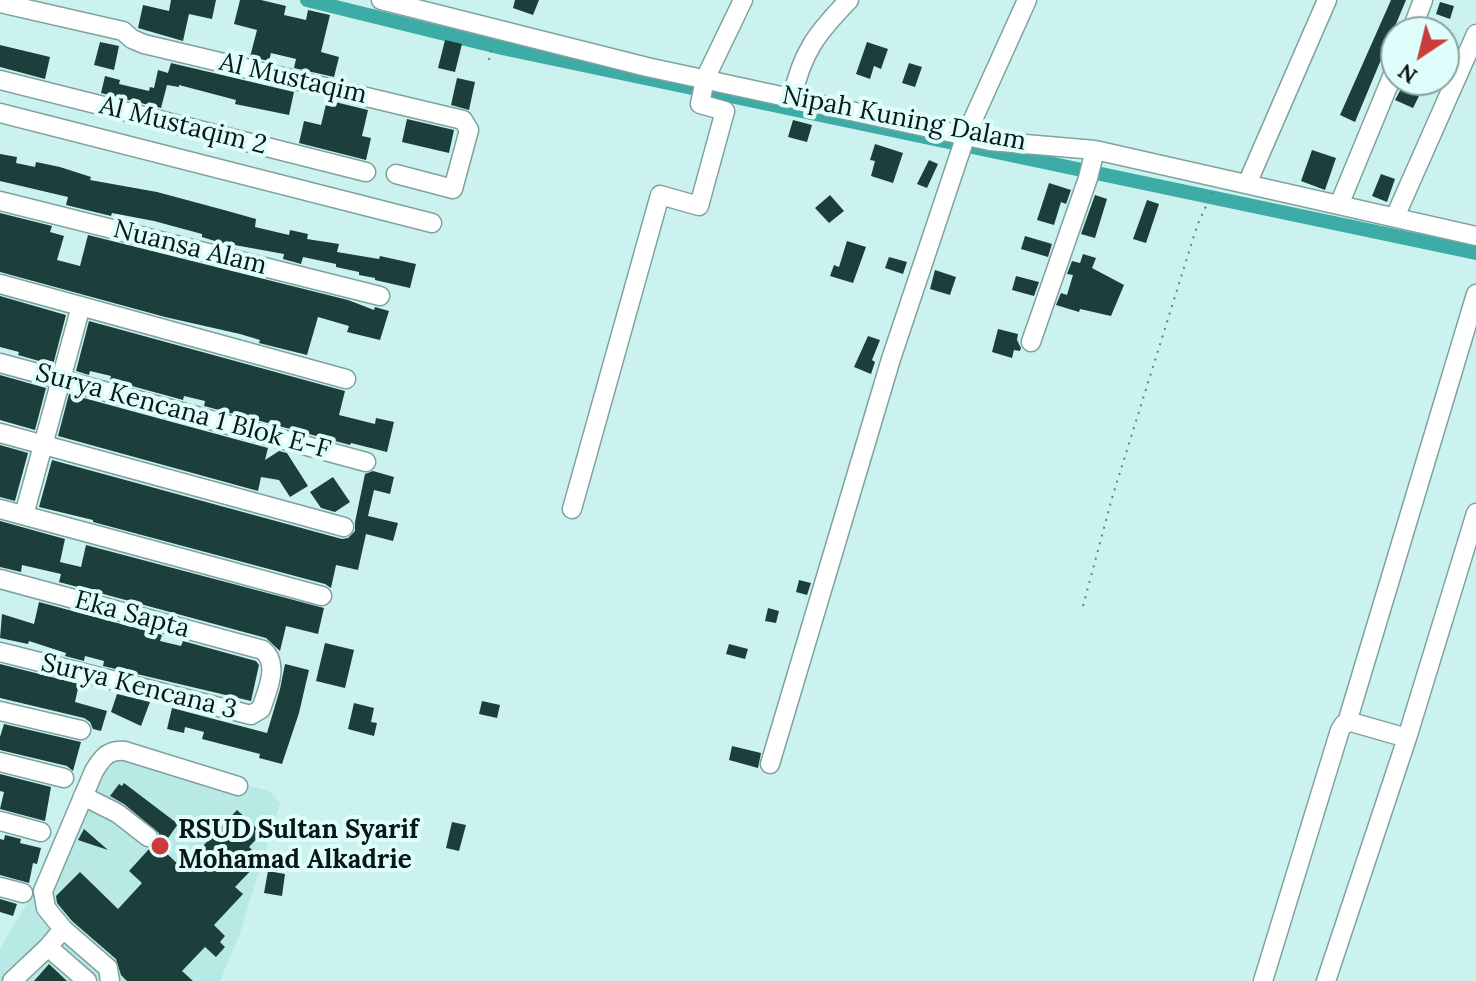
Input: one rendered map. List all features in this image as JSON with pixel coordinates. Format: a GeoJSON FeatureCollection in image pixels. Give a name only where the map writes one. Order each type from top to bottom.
{"type":"FeatureCollection","features":[{"type":"Feature","properties":{"kind":"street","name":"Nipah Kuning Dalam"},"geometry":{"type":"LineString","coordinates":[[381,0],[705,81],[792,98],[964,141],[990,141],[1092,164],[1247,184],[1474,231]]}},
{"type":"Feature","properties":{"kind":"street"},"geometry":{"type":"LineString","coordinates":[[572,509],[660,195],[699,206],[725,111],[700,104],[705,81],[743,0]]}},
{"type":"Feature","properties":{"kind":"street"},"geometry":{"type":"LineString","coordinates":[[792,98],[804,55],[822,29],[849,0]]}},
{"type":"Feature","properties":{"kind":"street"},"geometry":{"type":"LineString","coordinates":[[770,764],[891,359],[964,141],[1027,0]]}},
{"type":"Feature","properties":{"kind":"street"},"geometry":{"type":"LineString","coordinates":[[1247,184],[1327,0]]}},
{"type":"Feature","properties":{"kind":"street","name":"Al Mustaqim"},"geometry":{"type":"LineString","coordinates":[[0,3],[123,31],[144,44],[463,120],[469,130],[453,189],[396,174]]}},
{"type":"Feature","properties":{"kind":"street"},"geometry":{"type":"LineString","coordinates":[[1395,217],[1476,34]]}},
{"type":"Feature","properties":{"kind":"street","name":"Al Mustaqim 2"},"geometry":{"type":"LineString","coordinates":[[0,80],[366,172]]}},
{"type":"Feature","properties":{"kind":"street"},"geometry":{"type":"LineString","coordinates":[[1339,205],[1384,96]]}},
{"type":"Feature","properties":{"kind":"street"},"geometry":{"type":"LineString","coordinates":[[0,113],[432,223]]}},
{"type":"Feature","properties":{"kind":"street"},"geometry":{"type":"LineString","coordinates":[[1031,342],[1092,164]]}},
{"type":"Feature","properties":{"kind":"street","name":"Nuansa Alam"},"geometry":{"type":"LineString","coordinates":[[0,201],[380,296]]}},
{"type":"Feature","properties":{"kind":"street"},"geometry":{"type":"LineString","coordinates":[[0,284],[346,379]]}},
{"type":"Feature","properties":{"kind":"street"},"geometry":{"type":"LineString","coordinates":[[1349,716],[1476,294]]}},
{"type":"Feature","properties":{"kind":"street"},"geometry":{"type":"LineString","coordinates":[[24,515],[81,306]]}},
{"type":"Feature","properties":{"kind":"street","name":"Surya Kencana 1 Blok E-F"},"geometry":{"type":"LineString","coordinates":[[0,363],[366,462]]}},
{"type":"Feature","properties":{"kind":"street"},"geometry":{"type":"LineString","coordinates":[[0,433],[344,527]]}},
{"type":"Feature","properties":{"kind":"street"},"geometry":{"type":"LineString","coordinates":[[0,509],[322,596]]}},
{"type":"Feature","properties":{"kind":"street"},"geometry":{"type":"LineString","coordinates":[[1326,981],[1407,738],[1476,513]]}},
{"type":"Feature","properties":{"kind":"street","name":"Eka Sapta"},"geometry":{"type":"LineString","coordinates":[[0,579],[263,650]]}},
{"type":"Feature","properties":{"kind":"street","name":"Surya Kencana 3"},"geometry":{"type":"LineString","coordinates":[[0,652],[251,715],[261,709],[273,666],[269,655],[263,650]]}},
{"type":"Feature","properties":{"kind":"street"},"geometry":{"type":"LineString","coordinates":[[0,711],[81,730]]}},
{"type":"Feature","properties":{"kind":"street"},"geometry":{"type":"LineString","coordinates":[[1263,981],[1340,730],[1344,724],[1351,722],[1407,738]]}},
{"type":"Feature","properties":{"kind":"street"},"geometry":{"type":"LineString","coordinates":[[110,981],[108,968],[63,929],[46,908],[43,891],[100,761],[110,751],[117,750],[238,786]]}},
{"type":"Feature","properties":{"kind":"street"},"geometry":{"type":"LineString","coordinates":[[0,762],[64,778]]}},
{"type":"Feature","properties":{"kind":"street"},"geometry":{"type":"LineString","coordinates":[[83,796],[117,813],[148,837]]}},
{"type":"Feature","properties":{"kind":"street"},"geometry":{"type":"LineString","coordinates":[[0,821],[41,832]]}},
{"type":"Feature","properties":{"kind":"street"},"geometry":{"type":"LineString","coordinates":[[0,887],[23,893]]}},
{"type":"Feature","properties":{"kind":"street"},"geometry":{"type":"LineString","coordinates":[[12,981],[63,929]]}},
{"type":"Feature","properties":{"kind":"street"},"geometry":{"type":"LineString","coordinates":[[48,947],[87,981]]}},
{"type":"Feature","properties":{"kind":"path"},"geometry":{"type":"LineString","coordinates":[[489,60],[492,48]]}},
{"type":"Feature","properties":{"kind":"path"},"geometry":{"type":"LineString","coordinates":[[1083,606],[1112,498],[1197,226],[1215,185]]}},
{"type":"Feature","properties":{"kind":"shaded area","name":"RSUD Sultan Syarif Mohamad Alkadrie"},"geometry":{"type":"Polygon","coordinates":[[[99,745],[269,791],[280,803],[239,936],[220,981],[0,981],[0,949],[35,889],[99,745]]]}},
{"type":"Feature","properties":{"kind":"building"},"geometry":{"type":"Polygon","coordinates":[[[171,0],[216,0],[212,19],[189,14],[183,41],[138,28],[143,5],[169,11],[171,0]]]}},
{"type":"Feature","properties":{"kind":"building"},"geometry":{"type":"Polygon","coordinates":[[[240,0],[261,0],[286,6],[284,15],[306,20],[308,10],[330,15],[321,52],[339,57],[334,77],[294,68],[296,59],[271,53],[269,61],[250,57],[257,30],[234,24],[240,0]]]}},
{"type":"Feature","properties":{"kind":"building"},"geometry":{"type":"Polygon","coordinates":[[[515,0],[539,0],[533,15],[513,8],[515,0]]]}},
{"type":"Feature","properties":{"kind":"building"},"geometry":{"type":"Polygon","coordinates":[[[1391,0],[1406,0],[1399,16],[1384,16],[1391,0]]]}},
{"type":"Feature","properties":{"kind":"building"},"geometry":{"type":"Polygon","coordinates":[[[1440,2],[1454,6],[1451,16],[1436,14],[1440,2]]]}},
{"type":"Feature","properties":{"kind":"building"},"geometry":{"type":"Polygon","coordinates":[[[1380,25],[1380,62],[1355,122],[1340,115],[1380,25]]]}},
{"type":"Feature","properties":{"kind":"building"},"geometry":{"type":"Polygon","coordinates":[[[445,40],[462,44],[455,72],[438,68],[445,40]]]}},
{"type":"Feature","properties":{"kind":"building"},"geometry":{"type":"Polygon","coordinates":[[[100,42],[119,46],[114,70],[94,65],[100,42]]]}},
{"type":"Feature","properties":{"kind":"building"},"geometry":{"type":"Polygon","coordinates":[[[867,42],[888,49],[881,69],[874,66],[870,79],[856,74],[867,42]]]}},
{"type":"Feature","properties":{"kind":"building"},"geometry":{"type":"Polygon","coordinates":[[[0,45],[50,57],[45,79],[0,67],[0,45]]]}},
{"type":"Feature","properties":{"kind":"building"},"geometry":{"type":"Polygon","coordinates":[[[171,63],[294,92],[289,115],[235,104],[236,100],[179,85],[167,85],[161,108],[101,93],[105,76],[120,80],[119,84],[149,91],[150,87],[154,88],[158,70],[168,73],[171,63]]]}},
{"type":"Feature","properties":{"kind":"building"},"geometry":{"type":"Polygon","coordinates":[[[909,63],[922,67],[915,87],[902,83],[909,63]]]}},
{"type":"Feature","properties":{"kind":"building"},"geometry":{"type":"Polygon","coordinates":[[[457,78],[475,82],[469,110],[451,105],[457,78]]]}},
{"type":"Feature","properties":{"kind":"building"},"geometry":{"type":"Polygon","coordinates":[[[1397,96],[1419,96],[1413,108],[1395,100],[1397,96]]]}},
{"type":"Feature","properties":{"kind":"building"},"geometry":{"type":"Polygon","coordinates":[[[327,100],[368,110],[362,136],[371,138],[366,160],[299,143],[304,121],[321,125],[327,100]]]}},
{"type":"Feature","properties":{"kind":"building"},"geometry":{"type":"Polygon","coordinates":[[[407,119],[454,130],[449,153],[402,142],[407,119]]]}},
{"type":"Feature","properties":{"kind":"building"},"geometry":{"type":"Polygon","coordinates":[[[793,120],[812,125],[807,142],[788,137],[793,120]]]}},
{"type":"Feature","properties":{"kind":"building"},"geometry":{"type":"Polygon","coordinates":[[[875,144],[903,153],[893,183],[871,176],[875,161],[870,160],[875,144]]]}},
{"type":"Feature","properties":{"kind":"building"},"geometry":{"type":"Polygon","coordinates":[[[1312,150],[1336,158],[1325,190],[1301,181],[1312,150]]]}},
{"type":"Feature","properties":{"kind":"building"},"geometry":{"type":"Polygon","coordinates":[[[0,154],[17,157],[16,163],[35,167],[36,162],[60,167],[91,177],[90,180],[157,192],[256,219],[255,227],[289,235],[290,230],[308,234],[307,239],[339,244],[337,252],[379,259],[380,256],[416,264],[410,288],[359,275],[359,272],[336,267],[336,264],[303,257],[301,264],[283,259],[284,254],[218,242],[202,237],[202,234],[154,221],[112,213],[111,216],[66,205],[68,197],[0,181],[0,154]]]}},
{"type":"Feature","properties":{"kind":"building"},"geometry":{"type":"Polygon","coordinates":[[[929,160],[938,164],[927,188],[917,184],[929,160]]]}},
{"type":"Feature","properties":{"kind":"building"},"geometry":{"type":"Polygon","coordinates":[[[1381,174],[1395,179],[1387,202],[1372,196],[1381,174]]]}},
{"type":"Feature","properties":{"kind":"building"},"geometry":{"type":"Polygon","coordinates":[[[1049,183],[1071,190],[1066,204],[1061,202],[1054,225],[1037,220],[1049,183]]]}},
{"type":"Feature","properties":{"kind":"building"},"geometry":{"type":"Polygon","coordinates":[[[830,195],[844,211],[829,223],[815,208],[830,195]]]}},
{"type":"Feature","properties":{"kind":"building"},"geometry":{"type":"Polygon","coordinates":[[[1095,195],[1107,199],[1095,238],[1081,234],[1095,195]]]}},
{"type":"Feature","properties":{"kind":"building"},"geometry":{"type":"Polygon","coordinates":[[[1147,200],[1159,204],[1146,243],[1133,239],[1147,200]]]}},
{"type":"Feature","properties":{"kind":"building"},"geometry":{"type":"Polygon","coordinates":[[[0,213],[52,226],[50,232],[64,236],[57,260],[80,266],[88,235],[348,300],[374,310],[375,307],[389,311],[380,340],[347,332],[349,326],[318,317],[307,355],[259,343],[260,340],[240,334],[0,272],[0,213]]]}},
{"type":"Feature","properties":{"kind":"building"},"geometry":{"type":"Polygon","coordinates":[[[1025,236],[1052,244],[1048,257],[1021,249],[1025,236]]]}},
{"type":"Feature","properties":{"kind":"building"},"geometry":{"type":"Polygon","coordinates":[[[847,241],[866,247],[853,283],[830,276],[834,265],[839,267],[847,241]]]}},
{"type":"Feature","properties":{"kind":"building"},"geometry":{"type":"Polygon","coordinates":[[[1083,254],[1096,258],[1092,268],[1124,285],[1111,316],[1056,305],[1061,293],[1067,295],[1073,275],[1067,274],[1072,261],[1080,263],[1083,254]]]}},
{"type":"Feature","properties":{"kind":"building"},"geometry":{"type":"Polygon","coordinates":[[[889,257],[907,262],[903,274],[885,268],[889,257]]]}},
{"type":"Feature","properties":{"kind":"building"},"geometry":{"type":"Polygon","coordinates":[[[935,270],[956,277],[950,295],[930,289],[935,270]]]}},
{"type":"Feature","properties":{"kind":"building"},"geometry":{"type":"Polygon","coordinates":[[[1016,276],[1039,282],[1034,296],[1012,290],[1016,276]]]}},
{"type":"Feature","properties":{"kind":"building"},"geometry":{"type":"Polygon","coordinates":[[[0,296],[66,315],[53,365],[0,347],[0,296]]]}},
{"type":"Feature","properties":{"kind":"building"},"geometry":{"type":"Polygon","coordinates":[[[89,321],[345,391],[339,415],[375,424],[376,418],[394,422],[387,452],[204,406],[205,401],[184,396],[183,400],[110,380],[111,376],[76,371],[89,321]]]}},
{"type":"Feature","properties":{"kind":"building"},"geometry":{"type":"Polygon","coordinates":[[[998,329],[1018,334],[1021,348],[1020,351],[1014,350],[1012,358],[992,352],[998,329]]]}},
{"type":"Feature","properties":{"kind":"building"},"geometry":{"type":"Polygon","coordinates":[[[868,336],[880,340],[872,360],[875,362],[871,374],[854,367],[868,336]]]}},
{"type":"Feature","properties":{"kind":"building"},"geometry":{"type":"Polygon","coordinates":[[[0,375],[46,388],[35,430],[0,420],[0,375]]]}},
{"type":"Feature","properties":{"kind":"building"},"geometry":{"type":"Polygon","coordinates":[[[69,394],[268,448],[265,460],[279,451],[287,453],[308,486],[290,497],[279,480],[261,477],[258,491],[58,436],[69,394]]]}},
{"type":"Feature","properties":{"kind":"building"},"geometry":{"type":"Polygon","coordinates":[[[0,445],[28,453],[15,501],[0,497],[0,445]]]}},
{"type":"Feature","properties":{"kind":"building"},"geometry":{"type":"Polygon","coordinates":[[[52,460],[342,539],[355,531],[365,474],[373,471],[394,477],[390,494],[374,490],[368,516],[398,523],[393,541],[366,534],[358,570],[336,565],[331,588],[39,507],[52,460]]]}},
{"type":"Feature","properties":{"kind":"building"},"geometry":{"type":"Polygon","coordinates":[[[333,477],[350,502],[335,512],[321,508],[310,492],[333,477]]]}},
{"type":"Feature","properties":{"kind":"building"},"geometry":{"type":"Polygon","coordinates":[[[0,521],[65,539],[60,562],[81,567],[86,545],[324,608],[318,634],[286,626],[280,651],[266,638],[59,582],[61,574],[22,565],[21,572],[0,567],[0,521]]]}},
{"type":"Feature","properties":{"kind":"building"},"geometry":{"type":"Polygon","coordinates":[[[799,580],[811,583],[807,595],[796,592],[799,580]]]}},
{"type":"Feature","properties":{"kind":"building"},"geometry":{"type":"Polygon","coordinates":[[[39,602],[162,635],[160,641],[181,646],[183,641],[256,661],[259,665],[251,701],[103,666],[104,661],[85,656],[84,661],[65,656],[66,653],[29,641],[28,644],[0,638],[2,614],[34,624],[39,602]]]}},
{"type":"Feature","properties":{"kind":"building"},"geometry":{"type":"Polygon","coordinates":[[[768,608],[779,611],[776,623],[765,621],[768,608]]]}},
{"type":"Feature","properties":{"kind":"building"},"geometry":{"type":"Polygon","coordinates":[[[325,643],[354,650],[345,688],[316,681],[325,643]]]}},
{"type":"Feature","properties":{"kind":"building"},"geometry":{"type":"Polygon","coordinates":[[[729,644],[748,649],[745,659],[726,654],[729,644]]]}},
{"type":"Feature","properties":{"kind":"building"},"geometry":{"type":"Polygon","coordinates":[[[0,664],[79,684],[75,702],[107,711],[101,731],[93,729],[84,718],[0,698],[0,664]]]}},
{"type":"Feature","properties":{"kind":"building"},"geometry":{"type":"Polygon","coordinates":[[[285,664],[309,670],[282,764],[259,758],[260,754],[202,739],[204,732],[185,727],[184,733],[167,729],[172,708],[267,733],[285,664]]]}},
{"type":"Feature","properties":{"kind":"building"},"geometry":{"type":"Polygon","coordinates":[[[117,694],[150,702],[141,726],[111,712],[117,694]]]}},
{"type":"Feature","properties":{"kind":"building"},"geometry":{"type":"Polygon","coordinates":[[[482,701],[500,705],[497,718],[479,714],[482,701]]]}},
{"type":"Feature","properties":{"kind":"building"},"geometry":{"type":"Polygon","coordinates":[[[354,703],[374,708],[371,722],[377,723],[374,736],[348,729],[354,703]]]}},
{"type":"Feature","properties":{"kind":"building"},"geometry":{"type":"Polygon","coordinates":[[[4,724],[81,742],[73,771],[67,766],[0,750],[4,724]]]}},
{"type":"Feature","properties":{"kind":"building"},"geometry":{"type":"Polygon","coordinates":[[[732,746],[761,753],[758,768],[729,760],[732,746]]]}},
{"type":"Feature","properties":{"kind":"building"},"geometry":{"type":"Polygon","coordinates":[[[0,774],[51,787],[45,821],[0,809],[4,792],[0,791],[0,774]]]}},
{"type":"Feature","properties":{"kind":"building"},"geometry":{"type":"Polygon","coordinates":[[[124,783],[178,824],[161,848],[182,868],[237,810],[262,833],[249,847],[262,859],[235,887],[243,894],[214,925],[225,936],[220,942],[225,947],[216,957],[205,947],[182,971],[193,981],[127,981],[121,975],[116,959],[72,921],[57,903],[56,896],[80,872],[118,909],[142,883],[129,871],[149,849],[157,845],[159,833],[110,796],[119,784],[122,786],[124,783]]]}},
{"type":"Feature","properties":{"kind":"building"},"geometry":{"type":"Polygon","coordinates":[[[452,822],[466,825],[459,851],[446,848],[452,822]]]}},
{"type":"Feature","properties":{"kind":"building"},"geometry":{"type":"Polygon","coordinates":[[[84,829],[108,850],[78,840],[84,829]]]}},
{"type":"Feature","properties":{"kind":"building"},"geometry":{"type":"Polygon","coordinates":[[[5,835],[21,839],[20,843],[41,848],[37,864],[33,863],[29,883],[0,875],[0,839],[4,840],[5,835]]]}},
{"type":"Feature","properties":{"kind":"building"},"geometry":{"type":"Polygon","coordinates":[[[268,871],[285,874],[282,896],[264,893],[268,871]]]}},
{"type":"Feature","properties":{"kind":"building"},"geometry":{"type":"Polygon","coordinates":[[[0,899],[17,904],[13,916],[0,912],[0,899]]]}},
{"type":"Feature","properties":{"kind":"building"},"geometry":{"type":"Polygon","coordinates":[[[49,964],[67,981],[34,981],[49,964]]]}},
{"type":"Feature","properties":{"kind":"waterway"},"geometry":{"type":"LineString","coordinates":[[307,0],[502,48],[1476,253]]}},
{"type":"Feature","properties":{"kind":"place","name":"RSUD Sultan Syarif Mohamad Alkadrie"},"geometry":{"type":"Point","coordinates":[160,846]}}]}
